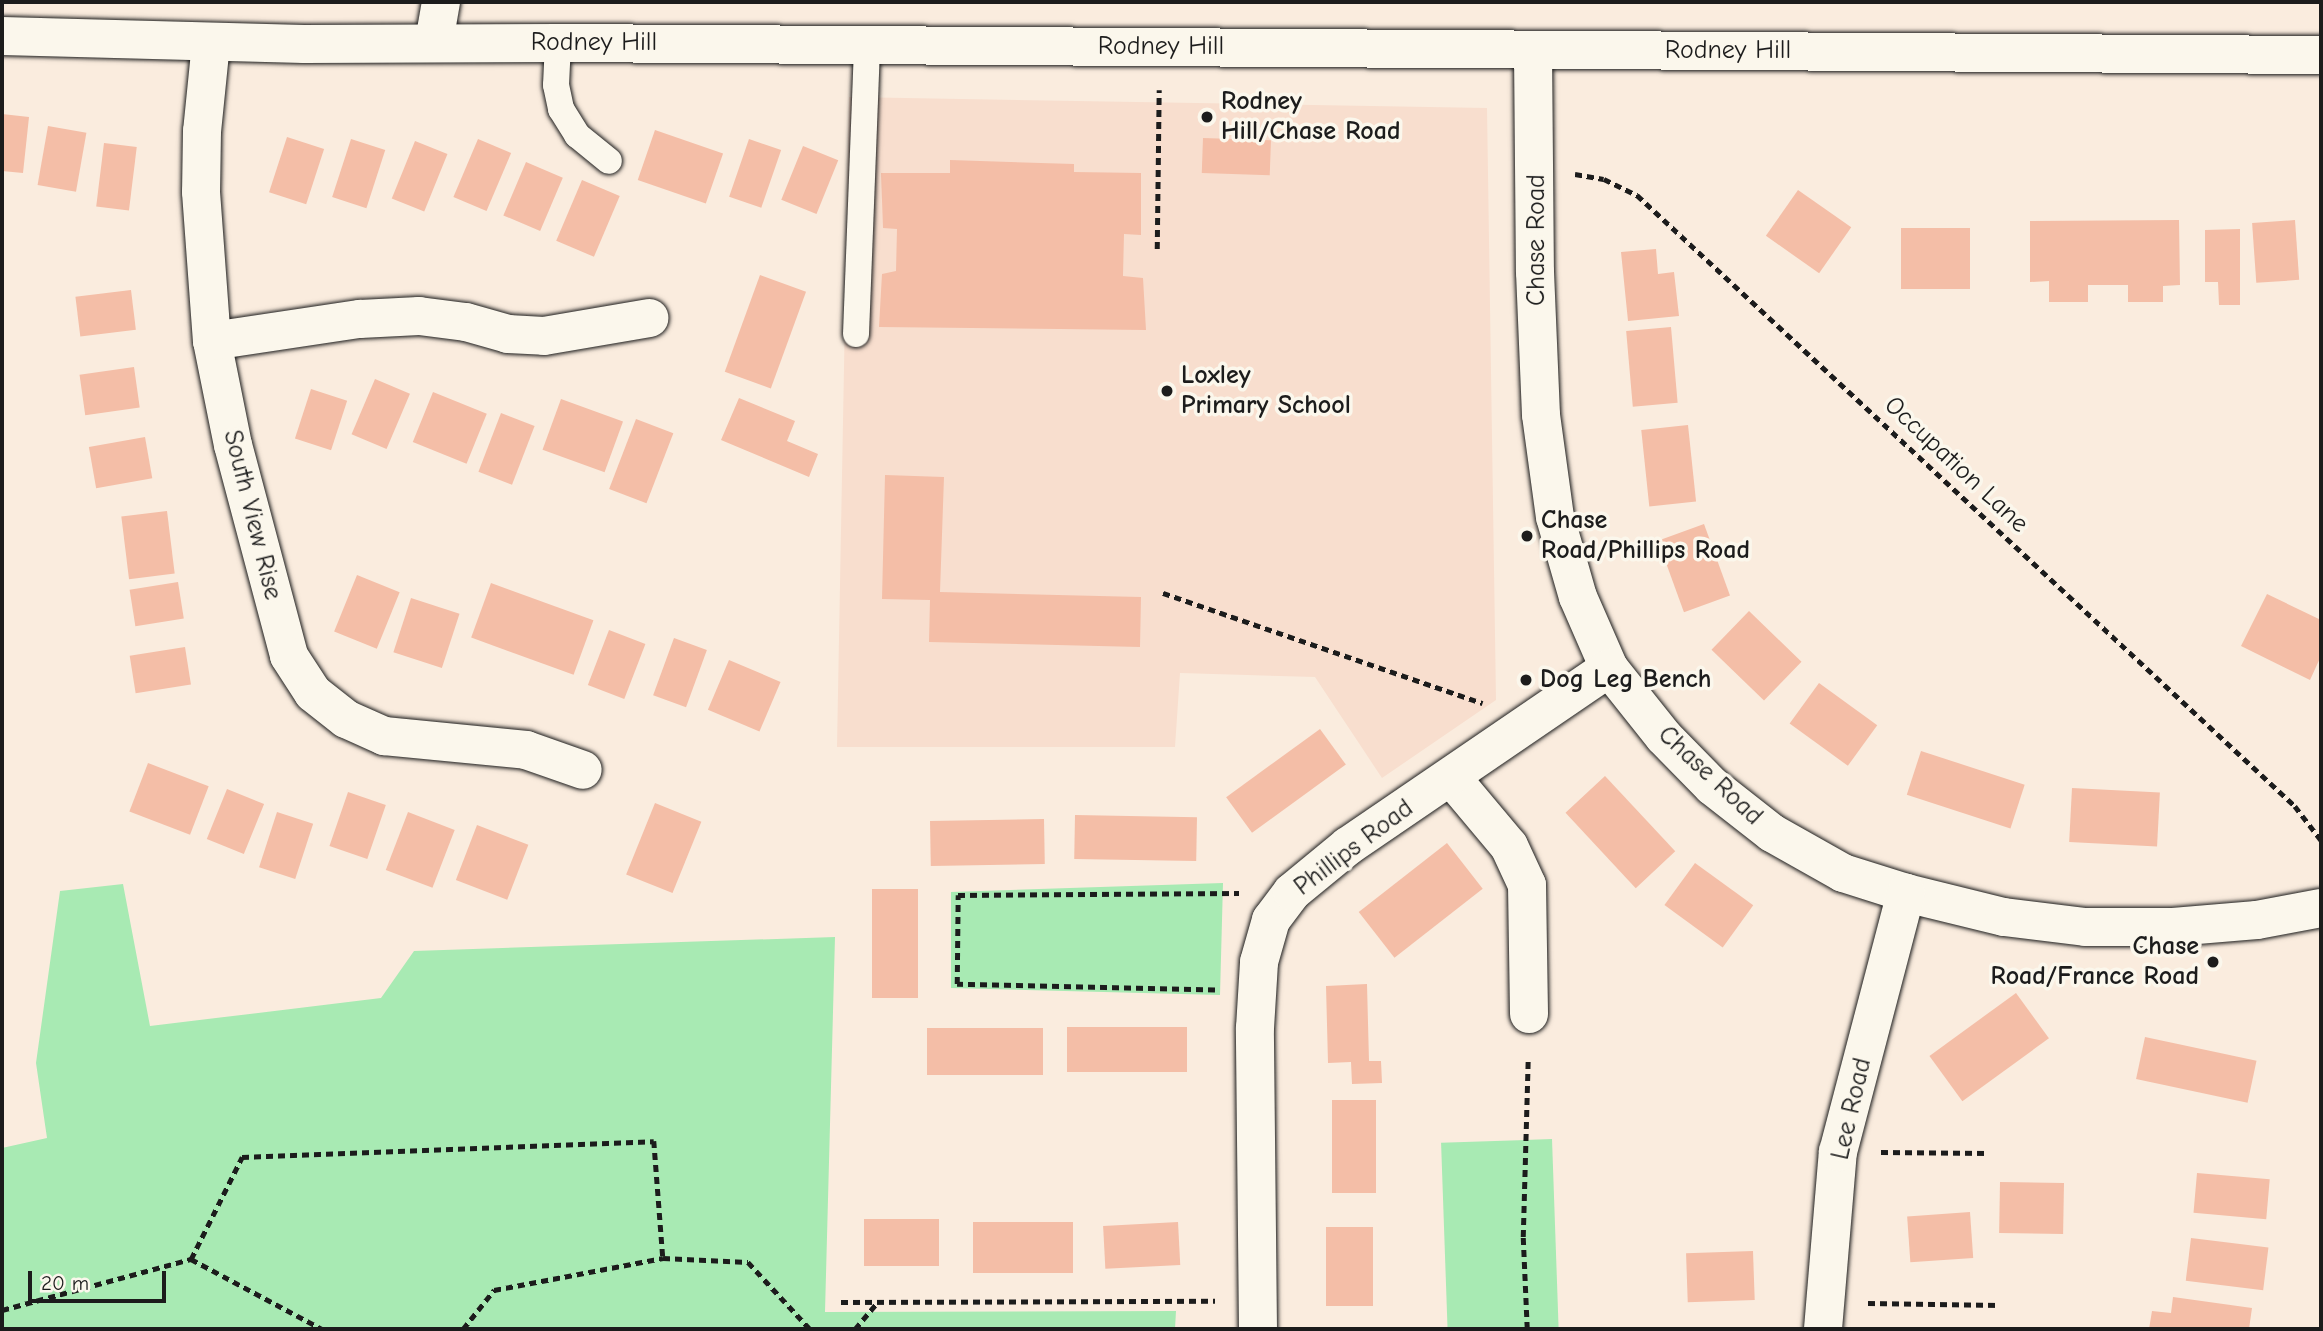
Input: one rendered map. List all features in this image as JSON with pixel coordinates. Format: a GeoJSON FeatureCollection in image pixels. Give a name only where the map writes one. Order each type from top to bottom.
{"type":"FeatureCollection","features":[{"type":"Feature","properties":{"kind":"street"},"geometry":{"type":"LineString","coordinates":[[434,42],[441,2]]}},
{"type":"Feature","properties":{"kind":"street","name":"Rodney Hill"},"geometry":{"type":"LineString","coordinates":[[2,36],[211,43],[434,42],[2321,55]]}},
{"type":"Feature","properties":{"kind":"street","name":"South View Rise"},"geometry":{"type":"LineString","coordinates":[[211,43],[202,131],[201,192],[212,341],[233,445],[289,656],[313,692],[346,719],[384,736],[526,750],[583,770]]}},
{"type":"Feature","properties":{"kind":"street","name":"Chase Road"},"geometry":{"type":"LineString","coordinates":[[1533,50],[1535,272],[1541,402],[1555,517],[1578,597],[1609,668],[1664,737],[1713,786],[1772,833],[1843,873],[1906,893],[2004,917],[2085,927],[2173,927],[2257,920],[2321,908]]}},
{"type":"Feature","properties":{"kind":"street"},"geometry":{"type":"LineString","coordinates":[[212,341],[360,319],[419,316],[467,322],[509,334],[544,336],[649,318]]}},
{"type":"Feature","properties":{"kind":"street","name":"Phillips Road"},"geometry":{"type":"LineString","coordinates":[[1258,1315],[1257,991],[1259,962],[1271,920],[1292,892],[1348,846],[1609,668]]}},
{"type":"Feature","properties":{"kind":"street"},"geometry":{"type":"LineString","coordinates":[[1451,777],[1508,846],[1527,885],[1529,1014]]}},
{"type":"Feature","properties":{"kind":"street","name":"Lee Road"},"geometry":{"type":"LineString","coordinates":[[1825,1316],[1838,1152],[1906,893]]}},
{"type":"Feature","properties":{"kind":"lane"},"geometry":{"type":"LineString","coordinates":[[558,43],[556,85],[561,109],[577,135],[609,161]]}},
{"type":"Feature","properties":{"kind":"lane"},"geometry":{"type":"LineString","coordinates":[[856,334],[867,45]]}},
{"type":"Feature","properties":{"kind":"path"},"geometry":{"type":"LineString","coordinates":[[1157,249],[1160,47]]}},
{"type":"Feature","properties":{"kind":"path","name":"Occupation Lane"},"geometry":{"type":"LineString","coordinates":[[1536,176],[1571,173],[1604,179],[1637,195],[2295,806],[2321,840]]}},
{"type":"Feature","properties":{"kind":"path"},"geometry":{"type":"LineString","coordinates":[[1163,593],[1533,720]]}},
{"type":"Feature","properties":{"kind":"path"},"geometry":{"type":"LineString","coordinates":[[1257,991],[957,984],[958,895],[1292,892]]}},
{"type":"Feature","properties":{"kind":"path"},"geometry":{"type":"LineString","coordinates":[[1527,1329],[1523,1237],[1529,1014]]}},
{"type":"Feature","properties":{"kind":"path"},"geometry":{"type":"LineString","coordinates":[[191,1259],[242,1157],[654,1141],[663,1258]]}},
{"type":"Feature","properties":{"kind":"path"},"geometry":{"type":"LineString","coordinates":[[1838,1152],[1988,1153]]}},
{"type":"Feature","properties":{"kind":"path"},"geometry":{"type":"LineString","coordinates":[[463,1329],[494,1290],[663,1258],[748,1262],[810,1329]]}},
{"type":"Feature","properties":{"kind":"path"},"geometry":{"type":"LineString","coordinates":[[2,1310],[191,1259],[322,1329]]}},
{"type":"Feature","properties":{"kind":"path"},"geometry":{"type":"LineString","coordinates":[[841,1302],[1258,1315]]}},
{"type":"Feature","properties":{"kind":"path"},"geometry":{"type":"LineString","coordinates":[[855,1329],[878,1302]]}},
{"type":"Feature","properties":{"kind":"path"},"geometry":{"type":"LineString","coordinates":[[1825,1316],[2000,1305]]}},
{"type":"Feature","properties":{"kind":"shaded area","name":"Loxley Primary School"},"geometry":{"type":"Polygon","coordinates":[[[849,97],[1487,108],[1496,700],[1382,778],[1315,677],[1180,673],[1175,747],[837,747],[849,97]]]}},
{"type":"Feature","properties":{"kind":"green space"},"geometry":{"type":"Polygon","coordinates":[[[1223,883],[1220,995],[951,988],[951,892],[1223,883]]]}},
{"type":"Feature","properties":{"kind":"green space"},"geometry":{"type":"Polygon","coordinates":[[[123,884],[150,1026],[381,998],[414,951],[835,937],[825,1312],[1176,1311],[1175,1329],[2,1329],[2,1148],[47,1138],[36,1063],[60,891],[123,884]]]}},
{"type":"Feature","properties":{"kind":"green space"},"geometry":{"type":"Polygon","coordinates":[[[1552,1139],[1559,1329],[1448,1329],[1441,1143],[1552,1139]]]}},
{"type":"Feature","properties":{"kind":"building"},"geometry":{"type":"Polygon","coordinates":[[[2,114],[29,117],[23,173],[2,171],[2,114]]]}},
{"type":"Feature","properties":{"kind":"building"},"geometry":{"type":"Polygon","coordinates":[[[48,126],[86,133],[76,192],[38,185],[48,126]]]}},
{"type":"Feature","properties":{"kind":"building"},"geometry":{"type":"Polygon","coordinates":[[[655,130],[723,153],[706,204],[638,180],[655,130]]]}},
{"type":"Feature","properties":{"kind":"building"},"geometry":{"type":"Polygon","coordinates":[[[287,137],[324,149],[306,204],[269,192],[287,137]]]}},
{"type":"Feature","properties":{"kind":"building"},"geometry":{"type":"Polygon","coordinates":[[[1203,138],[1271,140],[1270,175],[1202,173],[1203,138]]]}},
{"type":"Feature","properties":{"kind":"building"},"geometry":{"type":"Polygon","coordinates":[[[351,139],[385,150],[366,208],[332,197],[351,139]]]}},
{"type":"Feature","properties":{"kind":"building"},"geometry":{"type":"Polygon","coordinates":[[[478,139],[511,153],[487,211],[453,197],[478,139]]]}},
{"type":"Feature","properties":{"kind":"building"},"geometry":{"type":"Polygon","coordinates":[[[749,139],[781,150],[761,208],[729,197],[749,139]]]}},
{"type":"Feature","properties":{"kind":"building"},"geometry":{"type":"Polygon","coordinates":[[[415,141],[447,154],[424,212],[392,198],[415,141]]]}},
{"type":"Feature","properties":{"kind":"building"},"geometry":{"type":"Polygon","coordinates":[[[104,143],[137,147],[129,211],[96,207],[104,143]]]}},
{"type":"Feature","properties":{"kind":"building"},"geometry":{"type":"Polygon","coordinates":[[[803,146],[838,160],[817,214],[781,200],[803,146]]]}},
{"type":"Feature","properties":{"kind":"building"},"geometry":{"type":"Polygon","coordinates":[[[950,160],[1074,164],[1074,172],[1141,173],[1141,235],[1124,234],[1123,276],[1143,278],[1146,330],[879,327],[882,274],[896,271],[897,229],[883,228],[881,173],[950,173],[950,160]]]}},
{"type":"Feature","properties":{"kind":"building"},"geometry":{"type":"Polygon","coordinates":[[[526,162],[563,178],[540,231],[503,215],[526,162]]]}},
{"type":"Feature","properties":{"kind":"building"},"geometry":{"type":"Polygon","coordinates":[[[582,180],[620,196],[594,257],[556,241],[582,180]]]}},
{"type":"Feature","properties":{"kind":"building"},"geometry":{"type":"Polygon","coordinates":[[[1798,190],[1851,227],[1819,273],[1766,236],[1798,190]]]}},
{"type":"Feature","properties":{"kind":"building"},"geometry":{"type":"Polygon","coordinates":[[[2179,220],[2180,285],[2163,286],[2163,302],[2128,302],[2128,285],[2088,285],[2088,302],[2049,302],[2049,281],[2030,282],[2030,221],[2179,220]]]}},
{"type":"Feature","properties":{"kind":"building"},"geometry":{"type":"Polygon","coordinates":[[[2295,220],[2299,280],[2256,283],[2252,223],[2295,220]]]}},
{"type":"Feature","properties":{"kind":"building"},"geometry":{"type":"Polygon","coordinates":[[[1901,228],[1970,228],[1970,289],[1901,289],[1901,228]]]}},
{"type":"Feature","properties":{"kind":"building"},"geometry":{"type":"Polygon","coordinates":[[[2240,229],[2240,305],[2219,305],[2218,282],[2205,282],[2205,230],[2240,229]]]}},
{"type":"Feature","properties":{"kind":"building"},"geometry":{"type":"Polygon","coordinates":[[[1656,249],[1658,274],[1674,272],[1679,316],[1628,321],[1621,252],[1656,249]]]}},
{"type":"Feature","properties":{"kind":"building"},"geometry":{"type":"Polygon","coordinates":[[[760,275],[806,292],[771,389],[725,372],[760,275]]]}},
{"type":"Feature","properties":{"kind":"building"},"geometry":{"type":"Polygon","coordinates":[[[131,290],[136,330],[80,337],[75,297],[131,290]]]}},
{"type":"Feature","properties":{"kind":"building"},"geometry":{"type":"Polygon","coordinates":[[[1671,327],[1678,403],[1633,407],[1626,331],[1671,327]]]}},
{"type":"Feature","properties":{"kind":"building"},"geometry":{"type":"Polygon","coordinates":[[[134,367],[140,408],[85,415],[80,375],[134,367]]]}},
{"type":"Feature","properties":{"kind":"building"},"geometry":{"type":"Polygon","coordinates":[[[375,379],[410,394],[387,449],[352,434],[375,379]]]}},
{"type":"Feature","properties":{"kind":"building"},"geometry":{"type":"Polygon","coordinates":[[[311,389],[347,401],[331,450],[295,438],[311,389]]]}},
{"type":"Feature","properties":{"kind":"building"},"geometry":{"type":"Polygon","coordinates":[[[433,392],[487,414],[467,464],[413,442],[433,392]]]}},
{"type":"Feature","properties":{"kind":"building"},"geometry":{"type":"Polygon","coordinates":[[[739,398],[795,421],[787,441],[818,454],[809,477],[721,440],[739,398]]]}},
{"type":"Feature","properties":{"kind":"building"},"geometry":{"type":"Polygon","coordinates":[[[561,399],[623,422],[605,472],[543,450],[561,399]]]}},
{"type":"Feature","properties":{"kind":"building"},"geometry":{"type":"Polygon","coordinates":[[[501,413],[535,426],[512,485],[478,472],[501,413]]]}},
{"type":"Feature","properties":{"kind":"building"},"geometry":{"type":"Polygon","coordinates":[[[636,419],[673,433],[646,503],[609,489],[636,419]]]}},
{"type":"Feature","properties":{"kind":"building"},"geometry":{"type":"Polygon","coordinates":[[[1688,425],[1696,502],[1649,506],[1641,430],[1688,425]]]}},
{"type":"Feature","properties":{"kind":"building"},"geometry":{"type":"Polygon","coordinates":[[[145,437],[152,478],[96,488],[89,447],[145,437]]]}},
{"type":"Feature","properties":{"kind":"building"},"geometry":{"type":"Polygon","coordinates":[[[885,475],[944,477],[940,592],[1141,597],[1140,647],[929,642],[930,600],[882,599],[885,475]]]}},
{"type":"Feature","properties":{"kind":"building"},"geometry":{"type":"Polygon","coordinates":[[[167,511],[175,574],[129,579],[121,517],[167,511]]]}},
{"type":"Feature","properties":{"kind":"building"},"geometry":{"type":"Polygon","coordinates":[[[1704,524],[1730,595],[1684,612],[1658,541],[1704,524]]]}},
{"type":"Feature","properties":{"kind":"building"},"geometry":{"type":"Polygon","coordinates":[[[357,575],[400,592],[377,649],[334,632],[357,575]]]}},
{"type":"Feature","properties":{"kind":"building"},"geometry":{"type":"Polygon","coordinates":[[[178,582],[184,619],[135,626],[130,590],[178,582]]]}},
{"type":"Feature","properties":{"kind":"building"},"geometry":{"type":"Polygon","coordinates":[[[491,583],[593,620],[574,675],[471,638],[491,583]]]}},
{"type":"Feature","properties":{"kind":"building"},"geometry":{"type":"Polygon","coordinates":[[[2267,594],[2321,620],[2321,656],[2310,680],[2241,646],[2267,594]]]}},
{"type":"Feature","properties":{"kind":"building"},"geometry":{"type":"Polygon","coordinates":[[[411,598],[460,614],[442,668],[393,652],[411,598]]]}},
{"type":"Feature","properties":{"kind":"building"},"geometry":{"type":"Polygon","coordinates":[[[1749,611],[1802,662],[1764,701],[1711,650],[1749,611]]]}},
{"type":"Feature","properties":{"kind":"building"},"geometry":{"type":"Polygon","coordinates":[[[609,630],[645,644],[624,699],[588,685],[609,630]]]}},
{"type":"Feature","properties":{"kind":"building"},"geometry":{"type":"Polygon","coordinates":[[[674,638],[707,650],[686,707],[653,695],[674,638]]]}},
{"type":"Feature","properties":{"kind":"building"},"geometry":{"type":"Polygon","coordinates":[[[185,647],[191,685],[136,693],[130,656],[185,647]]]}},
{"type":"Feature","properties":{"kind":"building"},"geometry":{"type":"Polygon","coordinates":[[[729,660],[781,682],[759,732],[708,710],[729,660]]]}},
{"type":"Feature","properties":{"kind":"building"},"geometry":{"type":"Polygon","coordinates":[[[1819,683],[1877,725],[1848,766],[1790,723],[1819,683]]]}},
{"type":"Feature","properties":{"kind":"building"},"geometry":{"type":"Polygon","coordinates":[[[1320,729],[1346,765],[1252,833],[1226,797],[1320,729]]]}},
{"type":"Feature","properties":{"kind":"building"},"geometry":{"type":"Polygon","coordinates":[[[1921,751],[2025,785],[2010,828],[1907,795],[1921,751]]]}},
{"type":"Feature","properties":{"kind":"building"},"geometry":{"type":"Polygon","coordinates":[[[148,763],[209,786],[190,835],[129,812],[148,763]]]}},
{"type":"Feature","properties":{"kind":"building"},"geometry":{"type":"Polygon","coordinates":[[[1605,776],[1675,851],[1636,888],[1566,813],[1605,776]]]}},
{"type":"Feature","properties":{"kind":"building"},"geometry":{"type":"Polygon","coordinates":[[[2072,788],[2160,793],[2157,847],[2069,842],[2072,788]]]}},
{"type":"Feature","properties":{"kind":"building"},"geometry":{"type":"Polygon","coordinates":[[[227,789],[264,804],[244,854],[207,839],[227,789]]]}},
{"type":"Feature","properties":{"kind":"building"},"geometry":{"type":"Polygon","coordinates":[[[348,792],[386,805],[367,859],[329,846],[348,792]]]}},
{"type":"Feature","properties":{"kind":"building"},"geometry":{"type":"Polygon","coordinates":[[[655,803],[701,822],[673,893],[626,874],[655,803]]]}},
{"type":"Feature","properties":{"kind":"building"},"geometry":{"type":"Polygon","coordinates":[[[277,812],[313,824],[295,879],[259,867],[277,812]]]}},
{"type":"Feature","properties":{"kind":"building"},"geometry":{"type":"Polygon","coordinates":[[[408,812],[455,830],[432,888],[386,870],[408,812]]]}},
{"type":"Feature","properties":{"kind":"building"},"geometry":{"type":"Polygon","coordinates":[[[1075,815],[1197,817],[1196,861],[1074,859],[1075,815]]]}},
{"type":"Feature","properties":{"kind":"building"},"geometry":{"type":"Polygon","coordinates":[[[1044,819],[1045,864],[931,866],[930,821],[1044,819]]]}},
{"type":"Feature","properties":{"kind":"building"},"geometry":{"type":"Polygon","coordinates":[[[477,825],[528,845],[507,900],[456,880],[477,825]]]}},
{"type":"Feature","properties":{"kind":"building"},"geometry":{"type":"Polygon","coordinates":[[[1447,843],[1483,889],[1394,958],[1359,912],[1447,843]]]}},
{"type":"Feature","properties":{"kind":"building"},"geometry":{"type":"Polygon","coordinates":[[[1695,863],[1753,905],[1723,947],[1664,905],[1695,863]]]}},
{"type":"Feature","properties":{"kind":"building"},"geometry":{"type":"Polygon","coordinates":[[[872,889],[918,889],[918,998],[872,998],[872,889]]]}},
{"type":"Feature","properties":{"kind":"building"},"geometry":{"type":"Polygon","coordinates":[[[1367,984],[1369,1061],[1381,1061],[1382,1083],[1352,1084],[1351,1062],[1328,1063],[1326,986],[1367,984]]]}},
{"type":"Feature","properties":{"kind":"building"},"geometry":{"type":"Polygon","coordinates":[[[2016,993],[2049,1038],[1962,1101],[1929,1056],[2016,993]]]}},
{"type":"Feature","properties":{"kind":"building"},"geometry":{"type":"Polygon","coordinates":[[[1067,1027],[1187,1027],[1187,1072],[1067,1072],[1067,1027]]]}},
{"type":"Feature","properties":{"kind":"building"},"geometry":{"type":"Polygon","coordinates":[[[927,1028],[1043,1028],[1043,1075],[927,1075],[927,1028]]]}},
{"type":"Feature","properties":{"kind":"building"},"geometry":{"type":"Polygon","coordinates":[[[2145,1037],[2257,1061],[2248,1103],[2136,1079],[2145,1037]]]}},
{"type":"Feature","properties":{"kind":"building"},"geometry":{"type":"Polygon","coordinates":[[[1332,1100],[1376,1100],[1376,1193],[1332,1193],[1332,1100]]]}},
{"type":"Feature","properties":{"kind":"building"},"geometry":{"type":"Polygon","coordinates":[[[2197,1173],[2270,1179],[2266,1219],[2194,1213],[2197,1173]]]}},
{"type":"Feature","properties":{"kind":"building"},"geometry":{"type":"Polygon","coordinates":[[[2000,1182],[2064,1183],[2063,1234],[1999,1233],[2000,1182]]]}},
{"type":"Feature","properties":{"kind":"building"},"geometry":{"type":"Polygon","coordinates":[[[1970,1212],[1973,1258],[1910,1262],[1907,1216],[1970,1212]]]}},
{"type":"Feature","properties":{"kind":"building"},"geometry":{"type":"Polygon","coordinates":[[[864,1219],[939,1219],[939,1266],[864,1266],[864,1219]]]}},
{"type":"Feature","properties":{"kind":"building"},"geometry":{"type":"Polygon","coordinates":[[[973,1222],[1073,1222],[1073,1273],[973,1273],[973,1222]]]}},
{"type":"Feature","properties":{"kind":"building"},"geometry":{"type":"Polygon","coordinates":[[[1178,1222],[1180,1265],[1105,1269],[1103,1226],[1178,1222]]]}},
{"type":"Feature","properties":{"kind":"building"},"geometry":{"type":"Polygon","coordinates":[[[1326,1227],[1373,1227],[1373,1306],[1326,1306],[1326,1227]]]}},
{"type":"Feature","properties":{"kind":"building"},"geometry":{"type":"Polygon","coordinates":[[[2191,1238],[2268,1248],[2263,1290],[2186,1281],[2191,1238]]]}},
{"type":"Feature","properties":{"kind":"building"},"geometry":{"type":"Polygon","coordinates":[[[1753,1251],[1755,1300],[1688,1302],[1686,1253],[1753,1251]]]}},
{"type":"Feature","properties":{"kind":"building"},"geometry":{"type":"Polygon","coordinates":[[[2173,1297],[2252,1308],[2249,1329],[2149,1329],[2152,1311],[2171,1313],[2173,1297]]]}},
{"type":"Feature","properties":{"kind":"place","name":"Rodney Hill/Chase Road"},"geometry":{"type":"Point","coordinates":[1207,117]}},
{"type":"Feature","properties":{"kind":"place","name":"Loxley Primary School"},"geometry":{"type":"Point","coordinates":[1167,391]}},
{"type":"Feature","properties":{"kind":"place","name":"Chase Road/Phillips Road"},"geometry":{"type":"Point","coordinates":[1527,536]}},
{"type":"Feature","properties":{"kind":"place","name":"Dog Leg Bench"},"geometry":{"type":"Point","coordinates":[1526,680]}},
{"type":"Feature","properties":{"kind":"place","name":"Chase Road/France Road"},"geometry":{"type":"Point","coordinates":[2213,962]}}]}
